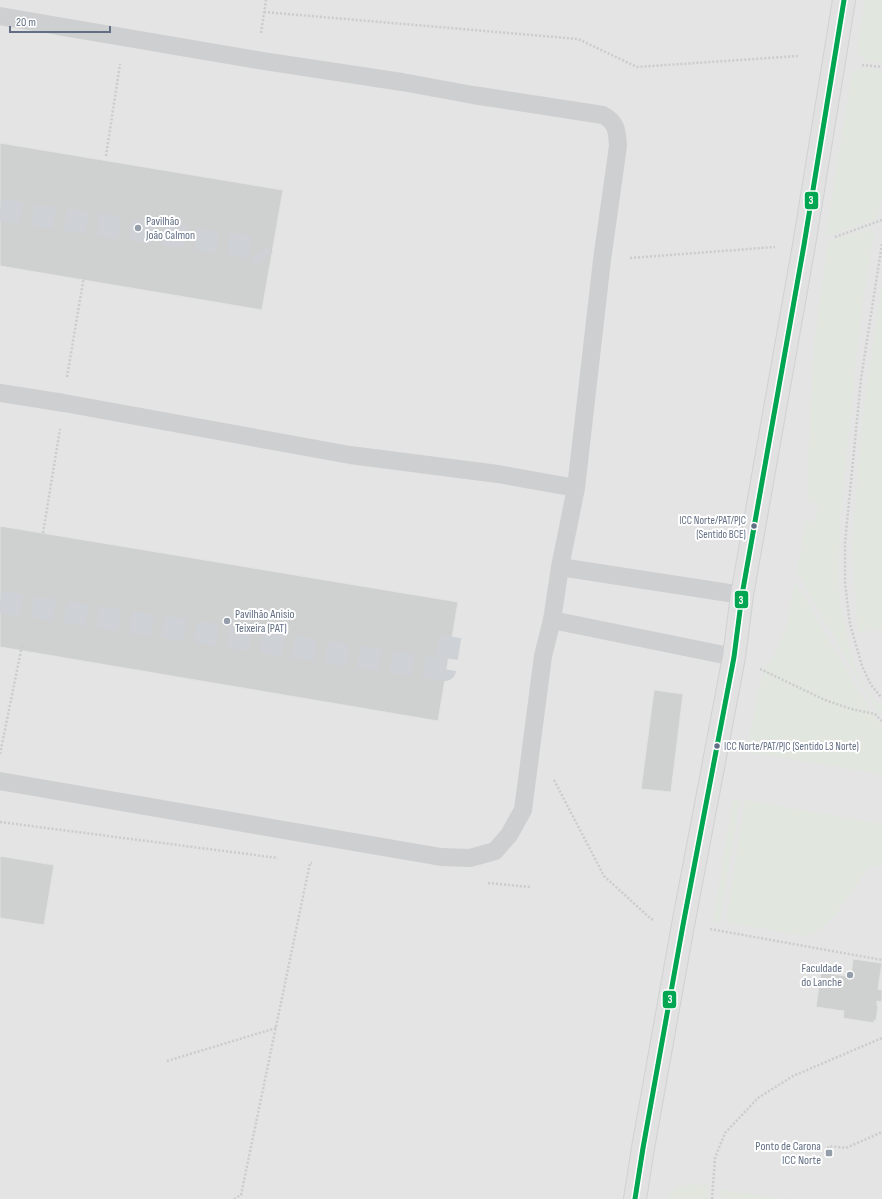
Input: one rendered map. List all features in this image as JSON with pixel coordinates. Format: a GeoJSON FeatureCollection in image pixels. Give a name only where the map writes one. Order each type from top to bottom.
{"type":"FeatureCollection","features":[{"type":"Feature","properties":{"kind":"street"},"geometry":{"type":"LineString","coordinates":[[635,1199],[678,955],[734,657],[742,595],[804,245],[844,0]]}},
{"type":"Feature","properties":{"kind":"lane"},"geometry":{"type":"LineString","coordinates":[[0,16],[257,60],[402,82],[473,95],[603,114],[611,120],[617,129],[618,146],[602,260],[576,488],[560,567],[552,620],[543,656],[523,810],[509,835],[495,851],[470,858],[441,857],[0,781]]}},
{"type":"Feature","properties":{"kind":"lane"},"geometry":{"type":"LineString","coordinates":[[0,392],[350,455],[498,474],[576,488]]}},
{"type":"Feature","properties":{"kind":"lane"},"geometry":{"type":"LineString","coordinates":[[560,567],[742,595]]}},
{"type":"Feature","properties":{"kind":"lane"},"geometry":{"type":"LineString","coordinates":[[552,620],[734,657]]}},
{"type":"Feature","properties":{"kind":"path"},"geometry":{"type":"LineString","coordinates":[[257,60],[266,0]]}},
{"type":"Feature","properties":{"kind":"path"},"geometry":{"type":"LineString","coordinates":[[264,12],[578,39],[637,67],[798,56]]}},
{"type":"Feature","properties":{"kind":"path"},"geometry":{"type":"LineString","coordinates":[[106,156],[124,38]]}},
{"type":"Feature","properties":{"kind":"path"},"geometry":{"type":"LineString","coordinates":[[856,64],[882,67]]}},
{"type":"Feature","properties":{"kind":"path"},"geometry":{"type":"LineString","coordinates":[[602,260],[804,245],[825,240],[882,220]]}},
{"type":"Feature","properties":{"kind":"path"},"geometry":{"type":"LineString","coordinates":[[882,244],[861,379],[845,543],[845,583],[850,624],[862,666],[871,685],[882,698]]}},
{"type":"Feature","properties":{"kind":"path"},"geometry":{"type":"LineString","coordinates":[[0,754],[22,646]]}},
{"type":"Feature","properties":{"kind":"path"},"geometry":{"type":"LineString","coordinates":[[734,657],[825,700],[851,709],[875,714],[882,721]]}},
{"type":"Feature","properties":{"kind":"path"},"geometry":{"type":"LineString","coordinates":[[0,822],[279,858]]}},
{"type":"Feature","properties":{"kind":"path"},"geometry":{"type":"LineString","coordinates":[[302,862],[318,863]]}},
{"type":"Feature","properties":{"kind":"path"},"geometry":{"type":"LineString","coordinates":[[234,1199],[241,1195],[310,862]]}},
{"type":"Feature","properties":{"kind":"path"},"geometry":{"type":"LineString","coordinates":[[483,882],[530,887]]}},
{"type":"Feature","properties":{"kind":"path"},"geometry":{"type":"LineString","coordinates":[[167,1061],[276,1028]]}},
{"type":"Feature","properties":{"kind":"path"},"geometry":{"type":"LineString","coordinates":[[712,1199],[715,1158],[725,1133],[758,1098],[793,1076],[882,1038]]}},
{"type":"Feature","properties":{"kind":"path"},"geometry":{"type":"LineString","coordinates":[[826,1152],[829,1146],[846,1148],[882,1132]]}},
{"type":"Feature","properties":{"kind":"shaded area"},"geometry":{"type":"Polygon","coordinates":[[[0,0],[882,0],[882,1199],[0,1199],[0,0]]]}},
{"type":"Feature","properties":{"kind":"shaded area"},"geometry":{"type":"Polygon","coordinates":[[[865,0],[882,0],[882,63],[866,61],[857,51],[865,0]]]}},
{"type":"Feature","properties":{"kind":"shaded area"},"geometry":{"type":"Polygon","coordinates":[[[863,68],[882,71],[882,199],[877,219],[826,236],[852,73],[863,68]]]}},
{"type":"Feature","properties":{"kind":"shaded area"},"geometry":{"type":"Polygon","coordinates":[[[875,229],[863,299],[856,356],[841,512],[839,594],[852,656],[860,678],[866,689],[882,707],[882,715],[876,709],[797,571],[806,521],[815,522],[818,504],[808,502],[808,462],[814,345],[828,241],[875,229]]]}},
{"type":"Feature","properties":{"kind":"shaded area"},"geometry":{"type":"Polygon","coordinates":[[[882,283],[882,628],[858,633],[852,547],[863,414],[882,283]]]}},
{"type":"Feature","properties":{"kind":"shaded area"},"geometry":{"type":"Polygon","coordinates":[[[795,582],[874,718],[882,725],[882,774],[746,752],[763,676],[782,639],[787,625],[795,582]]]}},
{"type":"Feature","properties":{"kind":"shaded area"},"geometry":{"type":"Polygon","coordinates":[[[733,799],[740,800],[719,923],[713,921],[733,799]]]}},
{"type":"Feature","properties":{"kind":"shaded area"},"geometry":{"type":"Polygon","coordinates":[[[745,800],[882,824],[882,866],[871,865],[840,909],[828,922],[813,933],[804,936],[726,922],[745,800]]]}},
{"type":"Feature","properties":{"kind":"shaded area"},"geometry":{"type":"Polygon","coordinates":[[[693,1184],[709,1186],[707,1199],[667,1199],[672,1192],[678,1188],[693,1184]]]}},
{"type":"Feature","properties":{"kind":"shaded area"},"geometry":{"type":"Polygon","coordinates":[[[721,1190],[786,1199],[719,1199],[721,1190]]]}},
{"type":"Feature","properties":{"kind":"building","name":"Pavilhão João Calmon"},"geometry":{"type":"Polygon","coordinates":[[[0,143],[283,190],[262,310],[0,266],[0,143]]]}},
{"type":"Feature","properties":{"kind":"building","name":"Pavilhão Anisio Teixeira (PAT)"},"geometry":{"type":"Polygon","coordinates":[[[0,526],[458,602],[438,721],[0,647],[0,526]]]}},
{"type":"Feature","properties":{"kind":"building"},"geometry":{"type":"Polygon","coordinates":[[[654,690],[683,694],[671,792],[641,789],[654,690]]]}},
{"type":"Feature","properties":{"kind":"building"},"geometry":{"type":"Polygon","coordinates":[[[0,856],[54,865],[44,925],[0,918],[0,856]]]}},
{"type":"Feature","properties":{"kind":"building"},"geometry":{"type":"Polygon","coordinates":[[[853,959],[882,963],[878,989],[882,990],[882,999],[881,1002],[877,1001],[878,1006],[876,1021],[874,1020],[874,1023],[843,1018],[844,1011],[816,1007],[821,972],[851,977],[853,959]]]}},
{"type":"Feature","properties":{"kind":"tunnel"},"geometry":{"type":"LineString","coordinates":[[0,210],[256,248],[264,259]]}},
{"type":"Feature","properties":{"kind":"tunnel"},"geometry":{"type":"LineString","coordinates":[[0,602],[445,670],[452,627]]}},
{"type":"Feature","properties":{"kind":"transit line","name":"3"},"geometry":{"type":"LineString","coordinates":[[635,1199],[683,925],[734,657],[742,595],[804,245],[844,0]]}},
{"type":"Feature","properties":{"kind":"place","name":"Pavilhão João Calmon"},"geometry":{"type":"Point","coordinates":[138,228]}},
{"type":"Feature","properties":{"kind":"place","name":"ICC Norte/PAT/PJC (Sentido BCE)"},"geometry":{"type":"Point","coordinates":[754,526]}},
{"type":"Feature","properties":{"kind":"place","name":"Pavilhão Anisio Teixeira (PAT)"},"geometry":{"type":"Point","coordinates":[227,621]}},
{"type":"Feature","properties":{"kind":"place","name":"ICC Norte/PAT/PJC (Sentido L3 Norte)"},"geometry":{"type":"Point","coordinates":[717,746]}},
{"type":"Feature","properties":{"kind":"place","name":"Faculdade do Lanche"},"geometry":{"type":"Point","coordinates":[850,975]}},
{"type":"Feature","properties":{"kind":"place","name":"Ponto de Carona ICC Norte"},"geometry":{"type":"Point","coordinates":[829,1153]}}]}
